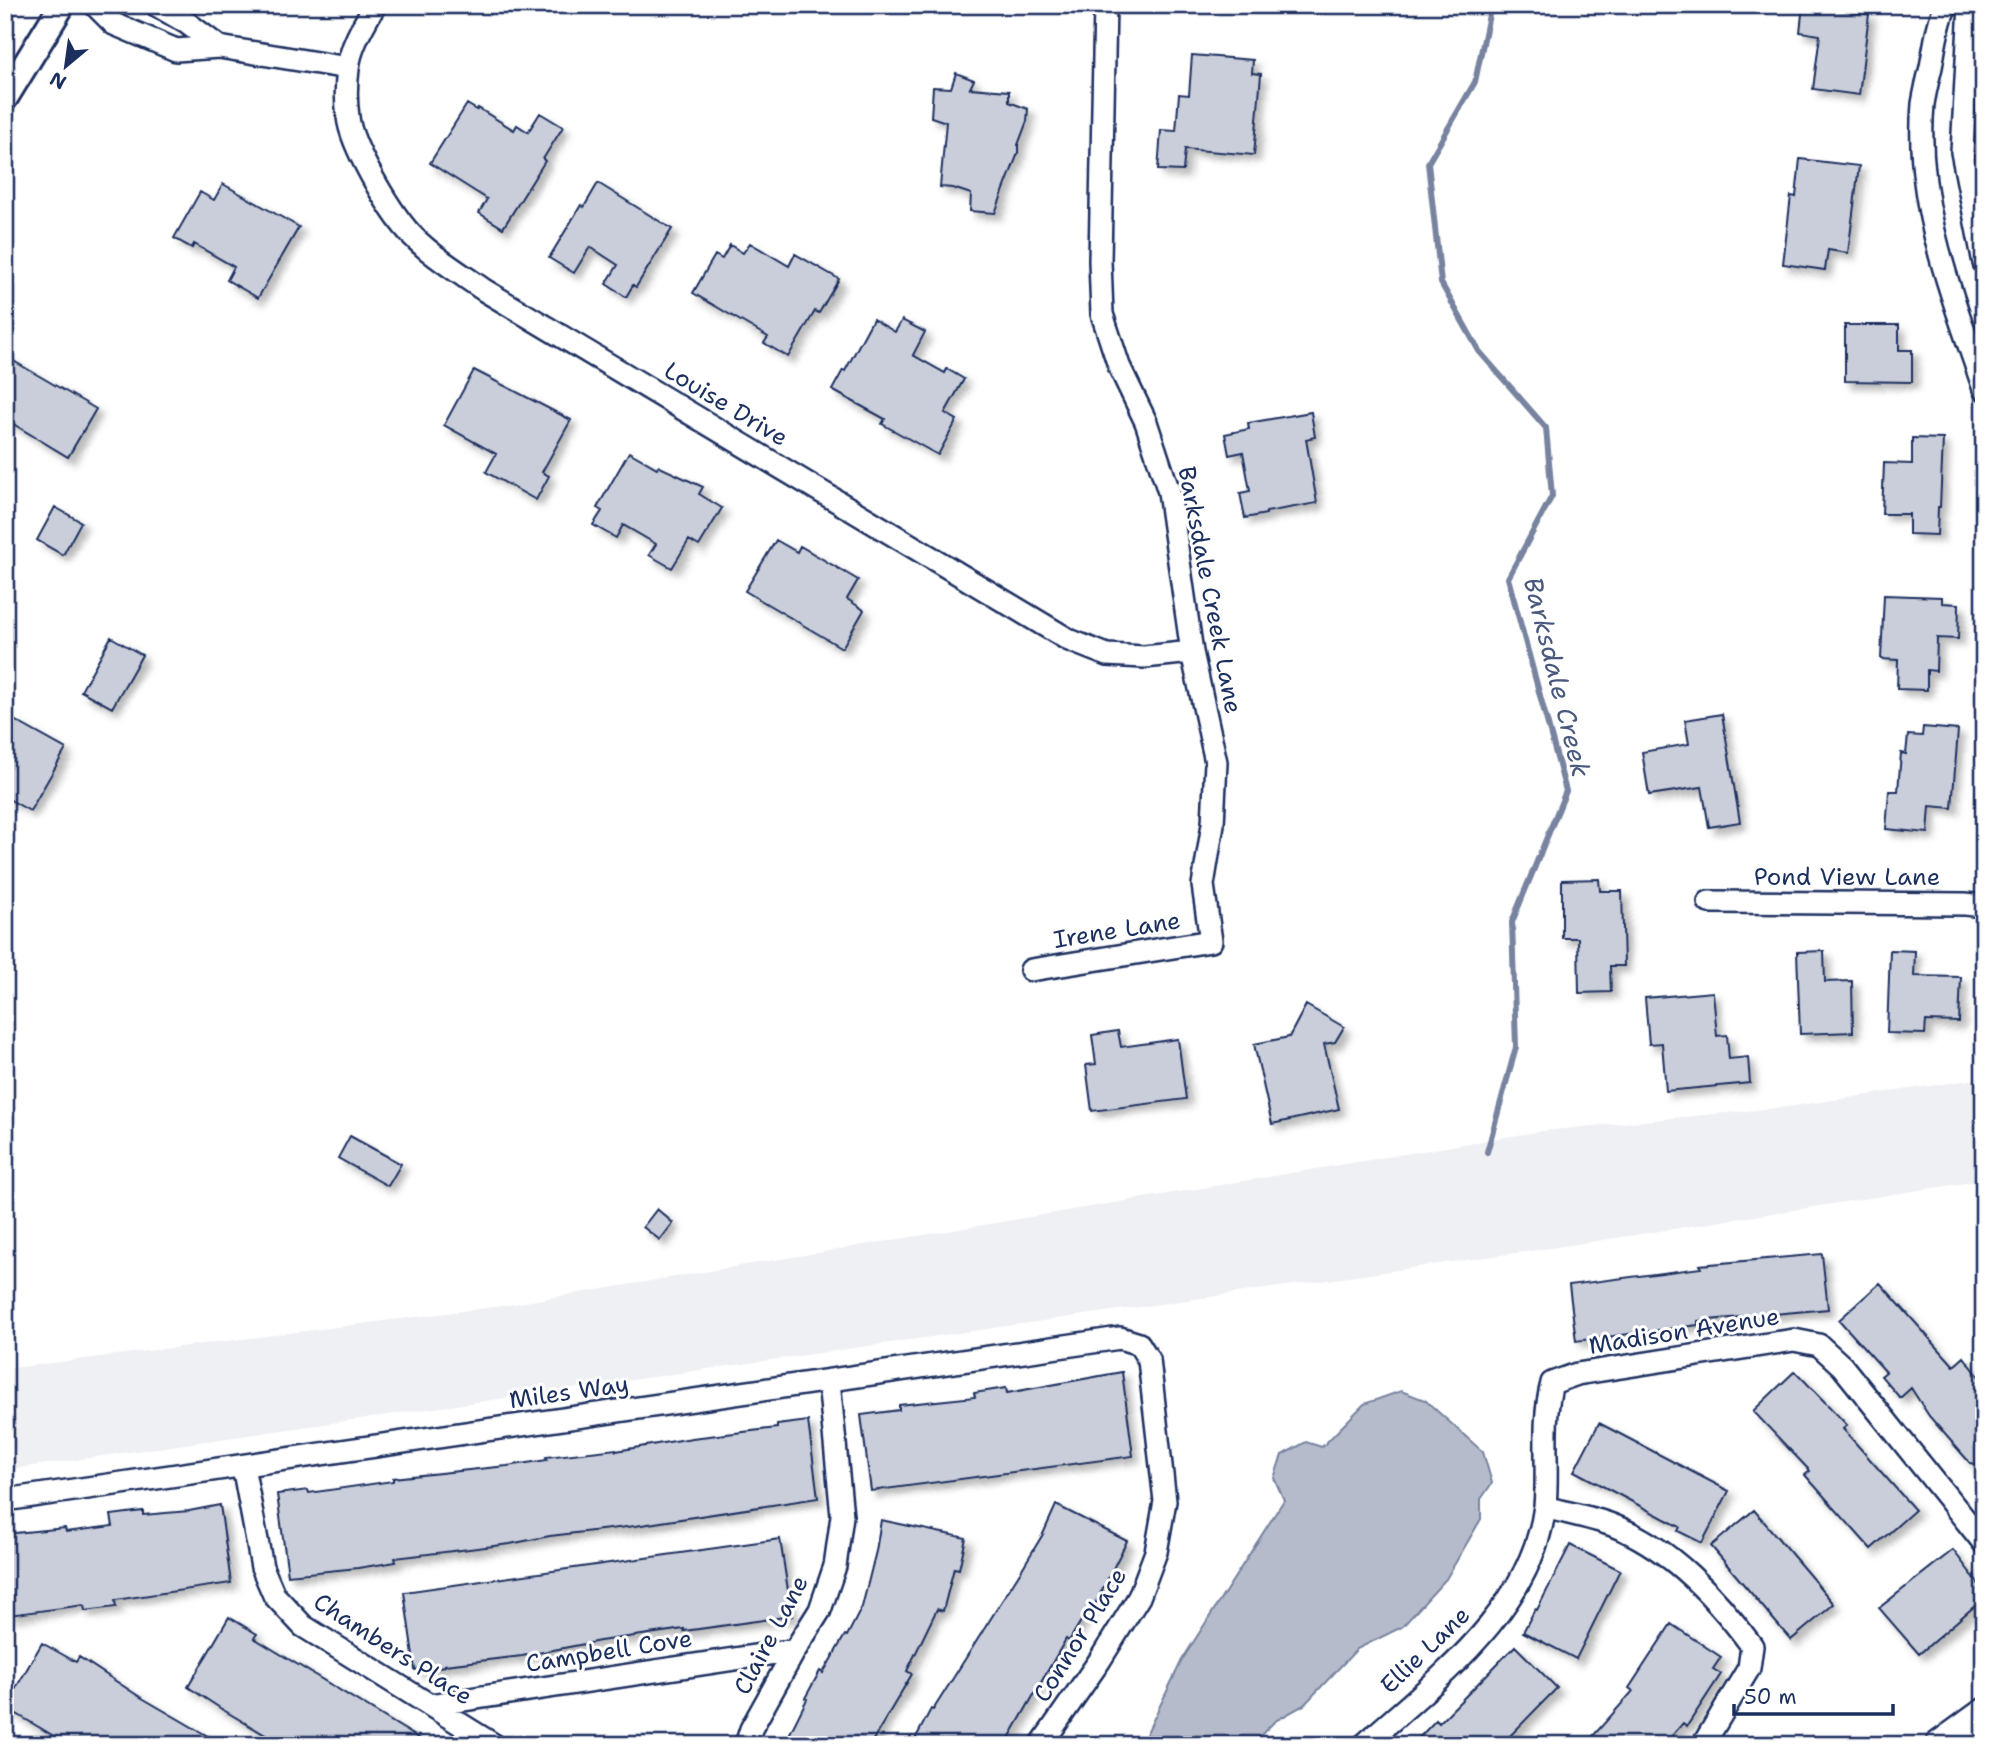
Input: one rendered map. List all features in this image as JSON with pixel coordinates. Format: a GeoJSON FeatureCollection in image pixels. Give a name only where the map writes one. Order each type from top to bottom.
{"type":"FeatureCollection","features":[{"type":"Feature","properties":{"kind":"main road"},"geometry":{"type":"LineString","coordinates":[[1940,1745],[1984,1713]]}},
{"type":"Feature","properties":{"kind":"street"},"geometry":{"type":"LineString","coordinates":[[5,98],[62,5]]}},
{"type":"Feature","properties":{"kind":"street"},"geometry":{"type":"LineString","coordinates":[[95,5],[114,24],[176,50],[219,47],[348,68]]}},
{"type":"Feature","properties":{"kind":"street"},"geometry":{"type":"LineString","coordinates":[[156,5],[187,23],[219,47]]}},
{"type":"Feature","properties":{"kind":"street","name":"Louise Drive"},"geometry":{"type":"LineString","coordinates":[[375,5],[361,30],[348,68],[348,119],[365,162],[409,232],[484,290],[1069,640],[1107,655],[1144,657],[1192,652]]}},
{"type":"Feature","properties":{"kind":"street","name":"Barksdale Creek Lane"},"geometry":{"type":"LineString","coordinates":[[1105,5],[1100,261],[1102,314],[1119,366],[1146,422],[1169,492],[1192,652],[1216,762],[1213,824],[1203,885],[1211,941]]}},
{"type":"Feature","properties":{"kind":"street"},"geometry":{"type":"LineString","coordinates":[[1946,5],[1940,19],[1923,104],[1923,159],[1928,209],[1943,268],[1984,389]]}},
{"type":"Feature","properties":{"kind":"street"},"geometry":{"type":"LineString","coordinates":[[1969,5],[1962,152],[1984,263]]}},
{"type":"Feature","properties":{"kind":"street","name":"Pond View Lane"},"geometry":{"type":"LineString","coordinates":[[1709,902],[1984,906]]}},
{"type":"Feature","properties":{"kind":"street","name":"Irene Lane"},"geometry":{"type":"LineString","coordinates":[[1031,970],[1211,941]]}},
{"type":"Feature","properties":{"kind":"street","name":"Miles Way"},"geometry":{"type":"LineString","coordinates":[[5,1500],[1120,1338],[1139,1343]]}},
{"type":"Feature","properties":{"kind":"street","name":"Madison Avenue"},"geometry":{"type":"LineString","coordinates":[[1552,1383],[1577,1374],[1794,1340],[1819,1345],[1842,1366],[1984,1543]]}},
{"type":"Feature","properties":{"kind":"street","name":"Connor Place"},"geometry":{"type":"LineString","coordinates":[[1041,1745],[1100,1660],[1139,1597],[1156,1552],[1165,1501],[1149,1360],[1139,1343]]}},
{"type":"Feature","properties":{"kind":"street","name":"Claire Lane"},"geometry":{"type":"LineString","coordinates":[[746,1745],[751,1729],[820,1610],[835,1566],[842,1516],[829,1381]]}},
{"type":"Feature","properties":{"kind":"street","name":"Ellie Lane"},"geometry":{"type":"LineString","coordinates":[[1364,1745],[1477,1642],[1510,1598],[1535,1546],[1545,1507],[1546,1404],[1552,1383]]}},
{"type":"Feature","properties":{"kind":"street","name":"Chambers Place"},"geometry":{"type":"LineString","coordinates":[[243,1466],[262,1567],[274,1595],[303,1626],[494,1745]]}},
{"type":"Feature","properties":{"kind":"street"},"geometry":{"type":"LineString","coordinates":[[1545,1507],[1613,1526],[1678,1563],[1738,1627],[1752,1646],[1749,1668],[1703,1745]]}},
{"type":"Feature","properties":{"kind":"street","name":"Campbell Cove"},"geometry":{"type":"LineString","coordinates":[[430,1705],[795,1650]]}},
{"type":"Feature","properties":{"kind":"shaded area"},"geometry":{"type":"Polygon","coordinates":[[[5,5],[21,5],[5,31],[5,5]]]}},
{"type":"Feature","properties":{"kind":"shaded area"},"geometry":{"type":"Polygon","coordinates":[[[1984,1078],[1984,1180],[1571,1245],[5,1470],[5,1369],[502,1306],[1542,1131],[1786,1107],[1984,1078]]]}},
{"type":"Feature","properties":{"kind":"water"},"geometry":{"type":"Polygon","coordinates":[[[1401,1391],[1425,1400],[1483,1452],[1492,1483],[1481,1499],[1481,1519],[1446,1579],[1402,1627],[1357,1649],[1304,1705],[1275,1721],[1251,1745],[1141,1745],[1182,1660],[1284,1500],[1274,1478],[1282,1455],[1306,1442],[1322,1447],[1364,1404],[1401,1391]]]}},
{"type":"Feature","properties":{"kind":"building"},"geometry":{"type":"Polygon","coordinates":[[[1803,5],[1838,5],[1837,10],[1869,14],[1859,95],[1813,89],[1820,35],[1800,32],[1803,5]]]}},
{"type":"Feature","properties":{"kind":"building"},"geometry":{"type":"Polygon","coordinates":[[[1192,55],[1253,60],[1252,73],[1261,74],[1254,155],[1185,149],[1183,171],[1158,170],[1161,130],[1176,131],[1179,94],[1189,95],[1192,55]]]}},
{"type":"Feature","properties":{"kind":"building"},"geometry":{"type":"Polygon","coordinates":[[[956,73],[974,80],[970,88],[1009,91],[1009,102],[1028,109],[1018,153],[995,213],[970,211],[971,194],[940,187],[946,122],[931,117],[933,87],[951,88],[956,73]]]}},
{"type":"Feature","properties":{"kind":"building"},"geometry":{"type":"Polygon","coordinates":[[[467,104],[514,130],[517,125],[528,132],[540,113],[563,127],[503,228],[479,213],[487,199],[430,163],[467,104]]]}},
{"type":"Feature","properties":{"kind":"building"},"geometry":{"type":"Polygon","coordinates":[[[1800,159],[1859,166],[1848,253],[1828,250],[1825,270],[1783,264],[1791,196],[1796,197],[1800,159]]]}},
{"type":"Feature","properties":{"kind":"building"},"geometry":{"type":"Polygon","coordinates":[[[598,183],[672,229],[636,287],[633,285],[626,297],[606,284],[618,265],[590,247],[574,273],[549,258],[581,205],[584,207],[598,183]]]}},
{"type":"Feature","properties":{"kind":"building"},"geometry":{"type":"Polygon","coordinates":[[[223,184],[299,227],[258,298],[227,280],[234,267],[194,244],[192,248],[174,238],[200,192],[214,200],[223,184]]]}},
{"type":"Feature","properties":{"kind":"building"},"geometry":{"type":"Polygon","coordinates":[[[750,243],[789,266],[795,254],[839,279],[819,313],[815,311],[788,357],[764,343],[768,337],[693,293],[715,255],[722,259],[730,245],[743,253],[750,243]]]}},
{"type":"Feature","properties":{"kind":"building"},"geometry":{"type":"Polygon","coordinates":[[[873,319],[895,332],[902,320],[925,332],[913,355],[945,373],[947,369],[964,379],[945,413],[957,420],[938,455],[882,424],[885,419],[832,390],[873,319]]]}},
{"type":"Feature","properties":{"kind":"building"},"geometry":{"type":"Polygon","coordinates":[[[1845,325],[1899,325],[1899,350],[1912,350],[1912,382],[1845,381],[1845,325]]]}},
{"type":"Feature","properties":{"kind":"building"},"geometry":{"type":"Polygon","coordinates":[[[5,356],[96,409],[68,457],[5,419],[5,356]]]}},
{"type":"Feature","properties":{"kind":"building"},"geometry":{"type":"Polygon","coordinates":[[[474,370],[571,420],[542,472],[549,476],[536,500],[486,472],[496,454],[444,425],[474,370]]]}},
{"type":"Feature","properties":{"kind":"building"},"geometry":{"type":"Polygon","coordinates":[[[1311,412],[1315,437],[1306,439],[1317,503],[1245,518],[1240,493],[1250,491],[1243,452],[1229,455],[1225,434],[1249,429],[1248,423],[1311,412]]]}},
{"type":"Feature","properties":{"kind":"building"},"geometry":{"type":"Polygon","coordinates":[[[1912,438],[1943,439],[1937,535],[1909,534],[1909,514],[1882,514],[1884,463],[1912,464],[1912,438]]]}},
{"type":"Feature","properties":{"kind":"building"},"geometry":{"type":"Polygon","coordinates":[[[629,452],[657,468],[658,466],[703,487],[699,494],[722,508],[699,546],[689,540],[672,568],[649,555],[656,544],[623,525],[616,538],[593,525],[602,511],[597,508],[629,452]]]}},
{"type":"Feature","properties":{"kind":"building"},"geometry":{"type":"Polygon","coordinates":[[[55,507],[81,522],[63,555],[37,540],[55,507]]]}},
{"type":"Feature","properties":{"kind":"building"},"geometry":{"type":"Polygon","coordinates":[[[776,540],[797,552],[800,546],[858,580],[847,599],[864,610],[842,648],[745,591],[776,540]]]}},
{"type":"Feature","properties":{"kind":"building"},"geometry":{"type":"Polygon","coordinates":[[[1884,595],[1942,597],[1942,603],[1959,604],[1958,639],[1937,638],[1936,671],[1927,670],[1927,690],[1897,689],[1898,660],[1881,659],[1884,595]]]}},
{"type":"Feature","properties":{"kind":"building"},"geometry":{"type":"Polygon","coordinates":[[[111,637],[142,655],[112,708],[81,691],[111,637]]]}},
{"type":"Feature","properties":{"kind":"building"},"geometry":{"type":"Polygon","coordinates":[[[1722,714],[1740,822],[1709,827],[1702,787],[1649,795],[1642,752],[1689,744],[1685,720],[1722,714]]]}},
{"type":"Feature","properties":{"kind":"building"},"geometry":{"type":"Polygon","coordinates":[[[14,720],[66,749],[30,811],[5,797],[5,735],[14,720]]]}},
{"type":"Feature","properties":{"kind":"building"},"geometry":{"type":"Polygon","coordinates":[[[1923,727],[1958,730],[1952,808],[1930,806],[1928,833],[1886,829],[1889,791],[1898,791],[1901,753],[1906,754],[1908,735],[1922,736],[1923,727]]]}},
{"type":"Feature","properties":{"kind":"building"},"geometry":{"type":"Polygon","coordinates":[[[1599,879],[1600,891],[1622,891],[1624,966],[1610,966],[1611,992],[1579,993],[1578,938],[1562,938],[1562,880],[1599,879]]]}},
{"type":"Feature","properties":{"kind":"building"},"geometry":{"type":"Polygon","coordinates":[[[1890,950],[1915,951],[1914,976],[1961,977],[1959,1022],[1926,1021],[1925,1034],[1887,1033],[1890,950]]]}},
{"type":"Feature","properties":{"kind":"building"},"geometry":{"type":"Polygon","coordinates":[[[1824,951],[1825,982],[1852,981],[1853,1032],[1800,1034],[1797,952],[1824,951]]]}},
{"type":"Feature","properties":{"kind":"building"},"geometry":{"type":"Polygon","coordinates":[[[1713,992],[1717,1036],[1727,1035],[1729,1059],[1748,1057],[1750,1083],[1666,1091],[1662,1043],[1649,1044],[1645,998],[1713,992]]]}},
{"type":"Feature","properties":{"kind":"building"},"geometry":{"type":"Polygon","coordinates":[[[1306,1005],[1344,1027],[1335,1042],[1324,1044],[1339,1109],[1272,1124],[1254,1044],[1289,1037],[1306,1005]]]}},
{"type":"Feature","properties":{"kind":"building"},"geometry":{"type":"Polygon","coordinates":[[[1118,1031],[1121,1047],[1178,1039],[1186,1099],[1092,1111],[1086,1065],[1096,1064],[1092,1035],[1118,1031]]]}},
{"type":"Feature","properties":{"kind":"building"},"geometry":{"type":"Polygon","coordinates":[[[350,1136],[401,1164],[388,1186],[338,1158],[350,1136]]]}},
{"type":"Feature","properties":{"kind":"building"},"geometry":{"type":"Polygon","coordinates":[[[657,1209],[673,1223],[660,1240],[643,1227],[657,1209]]]}},
{"type":"Feature","properties":{"kind":"building"},"geometry":{"type":"Polygon","coordinates":[[[1822,1254],[1828,1309],[1698,1321],[1698,1325],[1576,1341],[1569,1285],[1701,1268],[1700,1265],[1822,1254]]]}},
{"type":"Feature","properties":{"kind":"building"},"geometry":{"type":"Polygon","coordinates":[[[1880,1283],[1954,1366],[1964,1357],[1984,1383],[1984,1466],[1970,1463],[1929,1416],[1911,1388],[1900,1398],[1881,1376],[1886,1372],[1839,1320],[1880,1283]]]}},
{"type":"Feature","properties":{"kind":"building"},"geometry":{"type":"Polygon","coordinates":[[[1795,1371],[1847,1425],[1843,1429],[1915,1510],[1871,1549],[1805,1475],[1810,1471],[1753,1411],[1795,1371]]]}},
{"type":"Feature","properties":{"kind":"building"},"geometry":{"type":"Polygon","coordinates":[[[1122,1372],[1133,1456],[871,1491],[861,1415],[899,1410],[899,1405],[975,1397],[974,1393],[1006,1388],[1007,1393],[1122,1372]]]}},
{"type":"Feature","properties":{"kind":"building"},"geometry":{"type":"Polygon","coordinates":[[[808,1421],[818,1498],[510,1544],[395,1558],[396,1562],[358,1568],[288,1575],[277,1494],[308,1490],[309,1493],[393,1481],[393,1478],[507,1466],[547,1460],[546,1457],[616,1451],[692,1438],[777,1428],[777,1425],[808,1421]]]}},
{"type":"Feature","properties":{"kind":"building"},"geometry":{"type":"Polygon","coordinates":[[[1599,1423],[1729,1491],[1702,1543],[1678,1531],[1680,1527],[1574,1471],[1599,1423]]]}},
{"type":"Feature","properties":{"kind":"building"},"geometry":{"type":"Polygon","coordinates":[[[220,1505],[231,1583],[115,1600],[116,1607],[85,1611],[84,1605],[9,1615],[5,1591],[5,1534],[65,1528],[66,1532],[113,1526],[111,1515],[143,1511],[143,1515],[189,1511],[220,1505]]]}},
{"type":"Feature","properties":{"kind":"building"},"geometry":{"type":"Polygon","coordinates":[[[1056,1505],[1127,1541],[1093,1608],[1090,1606],[1069,1641],[1066,1639],[1005,1745],[912,1745],[931,1709],[933,1710],[1043,1534],[1056,1505]]]}},
{"type":"Feature","properties":{"kind":"building"},"geometry":{"type":"Polygon","coordinates":[[[1754,1510],[1834,1604],[1791,1640],[1711,1546],[1754,1510]]]}},
{"type":"Feature","properties":{"kind":"building"},"geometry":{"type":"Polygon","coordinates":[[[881,1520],[966,1538],[959,1569],[954,1568],[943,1611],[937,1609],[907,1671],[912,1674],[870,1745],[798,1745],[787,1739],[820,1671],[823,1673],[862,1607],[881,1520]]]}},
{"type":"Feature","properties":{"kind":"building"},"geometry":{"type":"Polygon","coordinates":[[[780,1539],[792,1616],[600,1641],[522,1656],[415,1670],[404,1592],[780,1539]]]}},
{"type":"Feature","properties":{"kind":"building"},"geometry":{"type":"Polygon","coordinates":[[[1570,1545],[1620,1570],[1576,1659],[1523,1632],[1570,1545]]]}},
{"type":"Feature","properties":{"kind":"building"},"geometry":{"type":"Polygon","coordinates":[[[1953,1550],[1984,1591],[1984,1598],[1919,1654],[1879,1608],[1953,1550]]]}},
{"type":"Feature","properties":{"kind":"building"},"geometry":{"type":"Polygon","coordinates":[[[229,1617],[257,1634],[254,1638],[430,1745],[282,1745],[220,1708],[188,1687],[229,1617]]]}},
{"type":"Feature","properties":{"kind":"building"},"geometry":{"type":"Polygon","coordinates":[[[1671,1624],[1721,1657],[1713,1669],[1721,1674],[1687,1726],[1683,1723],[1664,1745],[1585,1745],[1633,1691],[1629,1688],[1671,1624]]]}},
{"type":"Feature","properties":{"kind":"building"},"geometry":{"type":"Polygon","coordinates":[[[42,1643],[76,1662],[79,1657],[137,1695],[223,1745],[69,1745],[5,1707],[42,1643]]]}},
{"type":"Feature","properties":{"kind":"building"},"geometry":{"type":"Polygon","coordinates":[[[1515,1646],[1557,1688],[1501,1745],[1412,1745],[1436,1720],[1439,1723],[1515,1646]]]}},
{"type":"Feature","properties":{"kind":"waterway","name":"Barksdale Creek"},"geometry":{"type":"LineString","coordinates":[[1487,1152],[1516,1047],[1512,922],[1566,791],[1508,578],[1552,496],[1546,428],[1479,351],[1441,283],[1428,163],[1475,82],[1491,5]]}}]}
